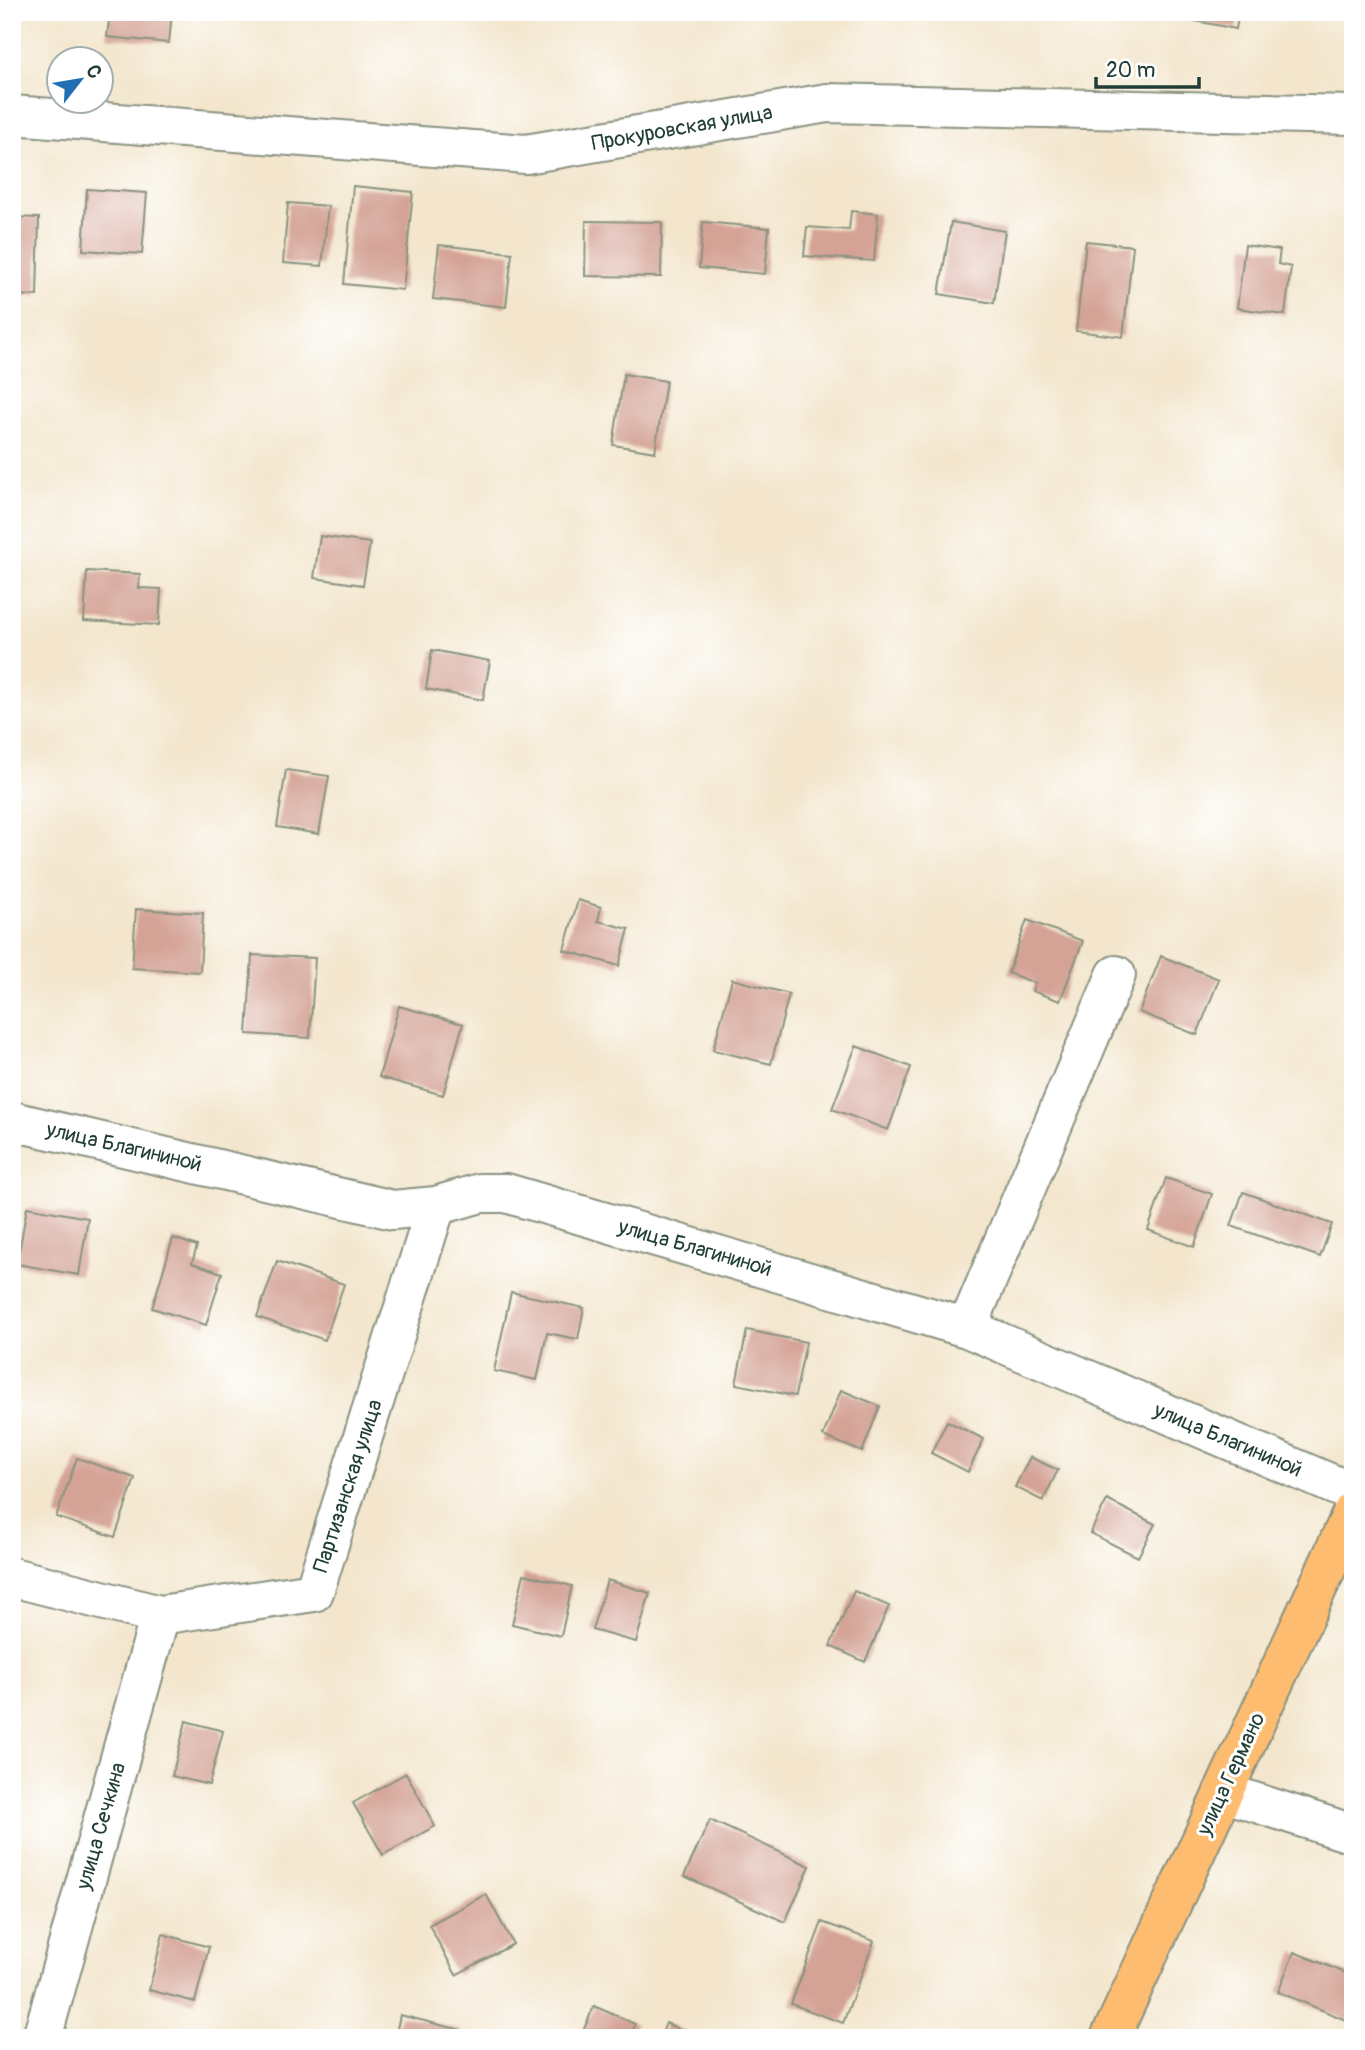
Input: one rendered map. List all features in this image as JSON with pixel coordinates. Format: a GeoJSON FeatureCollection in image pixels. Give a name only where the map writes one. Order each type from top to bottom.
{"type":"FeatureCollection","features":[{"type":"Feature","properties":{"kind":"main road","name":"улица Германо"},"geometry":{"type":"LineString","coordinates":[[1110,2038],[1353,1511]]}},
{"type":"Feature","properties":{"kind":"street","name":"Прокуровская улица"},"geometry":{"type":"LineString","coordinates":[[12,115],[526,154],[827,103],[1353,115]]}},
{"type":"Feature","properties":{"kind":"street"},"geometry":{"type":"LineString","coordinates":[[967,1328],[1116,975]]}},
{"type":"Feature","properties":{"kind":"street","name":"улица Благининой"},"geometry":{"type":"LineString","coordinates":[[12,1121],[393,1210],[436,1206],[480,1193],[506,1193],[967,1328],[1353,1493]]}},
{"type":"Feature","properties":{"kind":"street","name":"Партизанская улица"},"geometry":{"type":"LineString","coordinates":[[12,1577],[160,1615],[314,1592],[436,1206]]}},
{"type":"Feature","properties":{"kind":"street","name":"улица Сечкина"},"geometry":{"type":"LineString","coordinates":[[41,2038],[160,1615]]}},
{"type":"Feature","properties":{"kind":"street"},"geometry":{"type":"LineString","coordinates":[[1223,1792],[1353,1834]]}},
{"type":"Feature","properties":{"kind":"building"},"geometry":{"type":"Polygon","coordinates":[[[110,12],[172,12],[169,43],[107,37],[110,12]]]}},
{"type":"Feature","properties":{"kind":"building"},"geometry":{"type":"Polygon","coordinates":[[[1152,12],[1239,12],[1236,29],[1152,12]]]}},
{"type":"Feature","properties":{"kind":"building"},"geometry":{"type":"Polygon","coordinates":[[[353,186],[413,192],[403,290],[344,284],[353,186]]]}},
{"type":"Feature","properties":{"kind":"building"},"geometry":{"type":"Polygon","coordinates":[[[87,189],[147,193],[142,254],[83,250],[87,189]]]}},
{"type":"Feature","properties":{"kind":"building"},"geometry":{"type":"Polygon","coordinates":[[[288,203],[328,206],[322,266],[283,263],[288,203]]]}},
{"type":"Feature","properties":{"kind":"building"},"geometry":{"type":"Polygon","coordinates":[[[851,211],[878,214],[874,261],[804,256],[807,227],[849,230],[851,211]]]}},
{"type":"Feature","properties":{"kind":"building"},"geometry":{"type":"Polygon","coordinates":[[[12,217],[39,218],[37,296],[12,295],[12,217]]]}},
{"type":"Feature","properties":{"kind":"building"},"geometry":{"type":"Polygon","coordinates":[[[586,221],[662,222],[661,277],[585,276],[586,221]]]}},
{"type":"Feature","properties":{"kind":"building"},"geometry":{"type":"Polygon","coordinates":[[[703,222],[769,228],[765,274],[699,268],[703,222]]]}},
{"type":"Feature","properties":{"kind":"building"},"geometry":{"type":"Polygon","coordinates":[[[951,222],[1005,231],[994,303],[939,294],[951,222]]]}},
{"type":"Feature","properties":{"kind":"building"},"geometry":{"type":"Polygon","coordinates":[[[1086,241],[1133,246],[1123,337],[1076,331],[1086,241]]]}},
{"type":"Feature","properties":{"kind":"building"},"geometry":{"type":"Polygon","coordinates":[[[439,245],[512,253],[506,307],[433,299],[439,245]]]}},
{"type":"Feature","properties":{"kind":"building"},"geometry":{"type":"Polygon","coordinates":[[[1245,245],[1280,250],[1278,264],[1291,267],[1285,315],[1237,308],[1245,245]]]}},
{"type":"Feature","properties":{"kind":"building"},"geometry":{"type":"Polygon","coordinates":[[[624,374],[666,381],[655,452],[613,445],[624,374]]]}},
{"type":"Feature","properties":{"kind":"building"},"geometry":{"type":"Polygon","coordinates":[[[320,536],[370,543],[363,585],[314,578],[320,536]]]}},
{"type":"Feature","properties":{"kind":"building"},"geometry":{"type":"Polygon","coordinates":[[[87,571],[140,574],[139,588],[161,589],[159,625],[84,621],[87,571]]]}},
{"type":"Feature","properties":{"kind":"building"},"geometry":{"type":"Polygon","coordinates":[[[432,650],[490,661],[483,700],[426,689],[432,650]]]}},
{"type":"Feature","properties":{"kind":"building"},"geometry":{"type":"Polygon","coordinates":[[[286,770],[329,776],[319,834],[277,827],[286,770]]]}},
{"type":"Feature","properties":{"kind":"building"},"geometry":{"type":"Polygon","coordinates":[[[578,900],[601,907],[598,921],[629,929],[619,966],[564,950],[578,900]]]}},
{"type":"Feature","properties":{"kind":"building"},"geometry":{"type":"Polygon","coordinates":[[[136,909],[203,913],[200,972],[132,968],[136,909]]]}},
{"type":"Feature","properties":{"kind":"building"},"geometry":{"type":"Polygon","coordinates":[[[1027,920],[1083,941],[1060,1001],[1032,991],[1035,983],[1008,973],[1027,920]]]}},
{"type":"Feature","properties":{"kind":"building"},"geometry":{"type":"Polygon","coordinates":[[[252,955],[315,958],[310,1038],[247,1034],[252,955]]]}},
{"type":"Feature","properties":{"kind":"building"},"geometry":{"type":"Polygon","coordinates":[[[1161,956],[1219,979],[1197,1035],[1139,1012],[1161,956]]]}},
{"type":"Feature","properties":{"kind":"building"},"geometry":{"type":"Polygon","coordinates":[[[732,979],[789,994],[771,1064],[713,1050],[732,979]]]}},
{"type":"Feature","properties":{"kind":"building"},"geometry":{"type":"Polygon","coordinates":[[[399,1006],[463,1024],[443,1095],[379,1077],[399,1006]]]}},
{"type":"Feature","properties":{"kind":"building"},"geometry":{"type":"Polygon","coordinates":[[[856,1046],[911,1067],[888,1130],[832,1109],[856,1046]]]}},
{"type":"Feature","properties":{"kind":"building"},"geometry":{"type":"Polygon","coordinates":[[[1166,1178],[1212,1194],[1194,1247],[1148,1230],[1166,1178]]]}},
{"type":"Feature","properties":{"kind":"building"},"geometry":{"type":"Polygon","coordinates":[[[1243,1192],[1332,1224],[1320,1257],[1231,1226],[1243,1192]]]}},
{"type":"Feature","properties":{"kind":"building"},"geometry":{"type":"Polygon","coordinates":[[[27,1207],[88,1218],[79,1275],[17,1264],[27,1207]]]}},
{"type":"Feature","properties":{"kind":"building"},"geometry":{"type":"Polygon","coordinates":[[[173,1238],[197,1246],[192,1263],[222,1273],[206,1325],[152,1308],[173,1238]]]}},
{"type":"Feature","properties":{"kind":"building"},"geometry":{"type":"Polygon","coordinates":[[[277,1261],[344,1284],[325,1340],[257,1317],[277,1261]]]}},
{"type":"Feature","properties":{"kind":"building"},"geometry":{"type":"Polygon","coordinates":[[[511,1292],[584,1308],[578,1339],[547,1333],[537,1380],[494,1371],[511,1292]]]}},
{"type":"Feature","properties":{"kind":"building"},"geometry":{"type":"Polygon","coordinates":[[[747,1330],[806,1342],[795,1396],[736,1384],[747,1330]]]}},
{"type":"Feature","properties":{"kind":"building"},"geometry":{"type":"Polygon","coordinates":[[[841,1390],[880,1406],[862,1452],[823,1436],[841,1390]]]}},
{"type":"Feature","properties":{"kind":"building"},"geometry":{"type":"Polygon","coordinates":[[[947,1421],[984,1439],[968,1472],[931,1453],[947,1421]]]}},
{"type":"Feature","properties":{"kind":"building"},"geometry":{"type":"Polygon","coordinates":[[[1030,1457],[1058,1470],[1043,1501],[1015,1487],[1030,1457]]]}},
{"type":"Feature","properties":{"kind":"building"},"geometry":{"type":"Polygon","coordinates":[[[77,1458],[135,1478],[115,1537],[56,1517],[77,1458]]]}},
{"type":"Feature","properties":{"kind":"building"},"geometry":{"type":"Polygon","coordinates":[[[1107,1500],[1155,1524],[1138,1557],[1090,1533],[1107,1500]]]}},
{"type":"Feature","properties":{"kind":"building"},"geometry":{"type":"Polygon","coordinates":[[[524,1574],[572,1586],[561,1636],[512,1624],[524,1574]]]}},
{"type":"Feature","properties":{"kind":"building"},"geometry":{"type":"Polygon","coordinates":[[[607,1580],[650,1593],[636,1642],[592,1630],[607,1580]]]}},
{"type":"Feature","properties":{"kind":"building"},"geometry":{"type":"Polygon","coordinates":[[[854,1591],[889,1606],[865,1662],[830,1646],[854,1591]]]}},
{"type":"Feature","properties":{"kind":"building"},"geometry":{"type":"Polygon","coordinates":[[[186,1721],[223,1731],[209,1785],[172,1776],[186,1721]]]}},
{"type":"Feature","properties":{"kind":"building"},"geometry":{"type":"Polygon","coordinates":[[[406,1773],[435,1826],[383,1855],[353,1803],[406,1773]]]}},
{"type":"Feature","properties":{"kind":"building"},"geometry":{"type":"Polygon","coordinates":[[[710,1820],[810,1866],[785,1922],[684,1876],[710,1820]]]}},
{"type":"Feature","properties":{"kind":"building"},"geometry":{"type":"Polygon","coordinates":[[[486,1894],[513,1944],[456,1975],[429,1925],[486,1894]]]}},
{"type":"Feature","properties":{"kind":"building"},"geometry":{"type":"Polygon","coordinates":[[[822,1922],[874,1941],[843,2023],[791,2004],[822,1922]]]}},
{"type":"Feature","properties":{"kind":"building"},"geometry":{"type":"Polygon","coordinates":[[[163,1934],[209,1947],[195,2002],[149,1990],[163,1934]]]}},
{"type":"Feature","properties":{"kind":"building"},"geometry":{"type":"Polygon","coordinates":[[[1294,1952],[1353,1976],[1353,2023],[1278,1992],[1294,1952]]]}},
{"type":"Feature","properties":{"kind":"building"},"geometry":{"type":"Polygon","coordinates":[[[594,2006],[635,2024],[630,2038],[580,2038],[594,2006]]]}},
{"type":"Feature","properties":{"kind":"building"},"geometry":{"type":"Polygon","coordinates":[[[400,2015],[461,2030],[459,2038],[395,2038],[400,2015]]]}},
{"type":"Feature","properties":{"kind":"building"},"geometry":{"type":"Polygon","coordinates":[[[666,2023],[699,2038],[660,2038],[666,2023]]]}}]}
